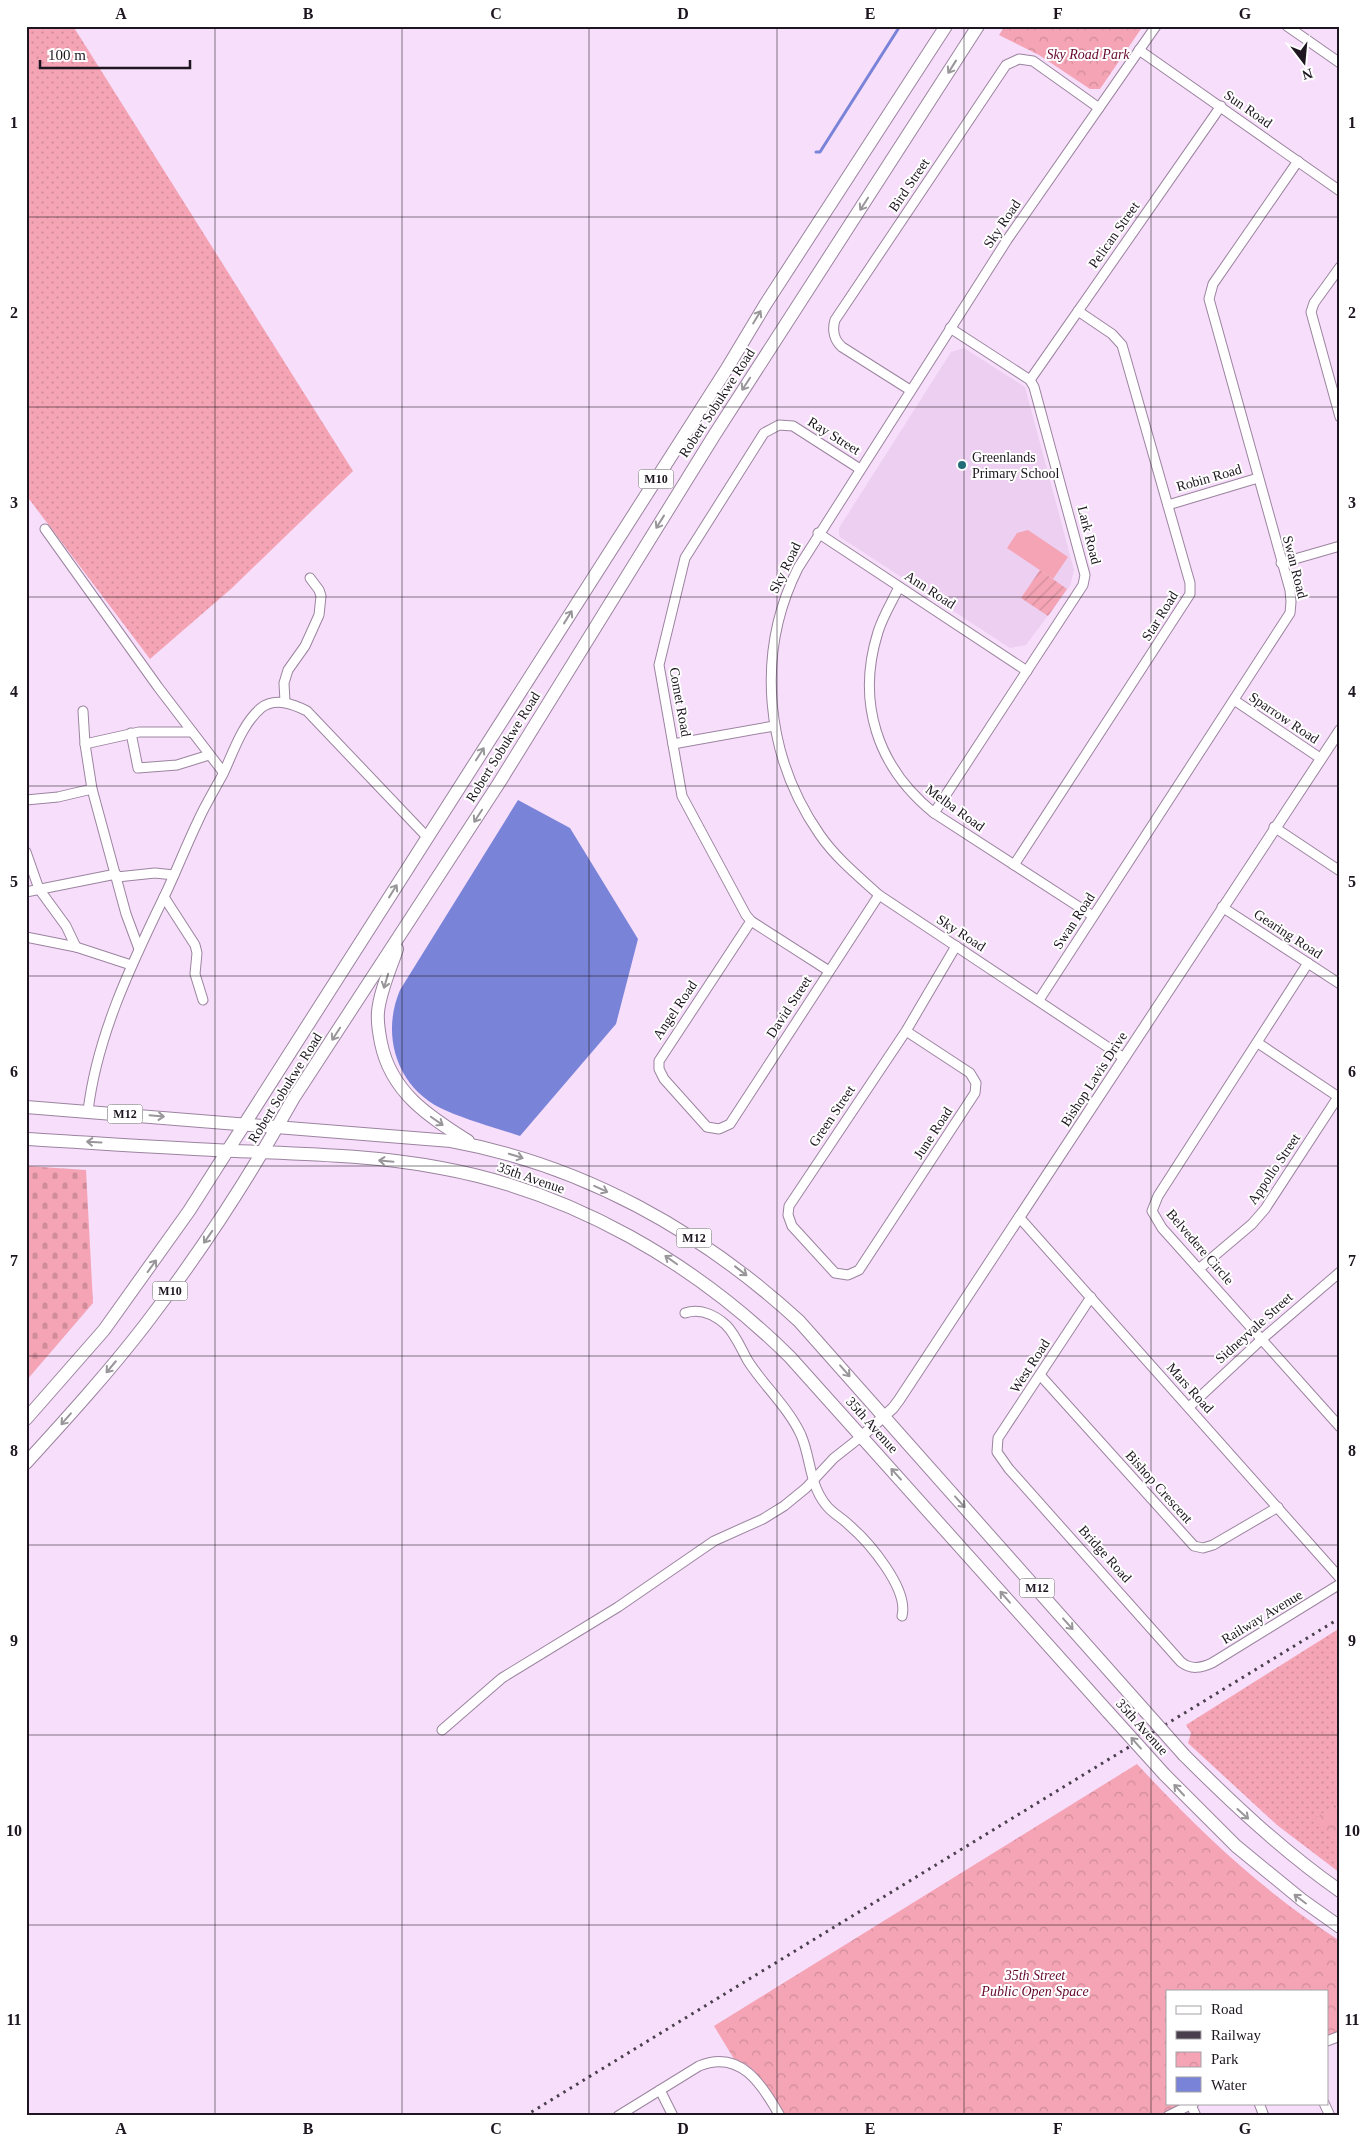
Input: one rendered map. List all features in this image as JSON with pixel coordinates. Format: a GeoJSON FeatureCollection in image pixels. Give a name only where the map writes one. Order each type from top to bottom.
{"type":"FeatureCollection","features":[{"type":"Feature","properties":{"kind":"main road","name":"Robert Sobukwe Road"},"geometry":{"type":"LineString","coordinates":[[26,1419],[104,1330],[176,1231],[765,306],[946,26]]}},
{"type":"Feature","properties":{"kind":"main road","name":"Robert Sobukwe Road"},"geometry":{"type":"LineString","coordinates":[[26,1463],[145,1326],[212,1233],[293,1099],[500,783],[724,418],[978,26]]}},
{"type":"Feature","properties":{"kind":"main road"},"geometry":{"type":"LineString","coordinates":[[401,935],[378,1013],[378,1029],[384,1055],[398,1085],[417,1106],[438,1123],[476,1145]]}},
{"type":"Feature","properties":{"kind":"main road","name":"M12"},"geometry":{"type":"LineString","coordinates":[[26,1106],[278,1126]]}},
{"type":"Feature","properties":{"kind":"main road","name":"35th Avenue"},"geometry":{"type":"LineString","coordinates":[[278,1126],[422,1137],[476,1145],[556,1169],[641,1207],[684,1232],[756,1283],[799,1321],[830,1354],[883,1417],[1184,1754],[1241,1812],[1290,1854],[1340,1891]]}},
{"type":"Feature","properties":{"kind":"main road","name":"M12"},"geometry":{"type":"LineString","coordinates":[[26,1139],[262,1152]]}},
{"type":"Feature","properties":{"kind":"main road","name":"35th Avenue"},"geometry":{"type":"LineString","coordinates":[[262,1152],[350,1157],[442,1168],[530,1192],[582,1214],[661,1253],[722,1297],[790,1357],[1164,1774],[1236,1846],[1289,1890],[1340,1927]]}},
{"type":"Feature","properties":{"kind":"street","name":"Sky Road"},"geometry":{"type":"LineString","coordinates":[[1124,1058],[879,895],[847,866],[821,837],[806,814],[786,772],[774,726],[771,680],[779,615],[790,583],[818,533],[1007,240],[1156,26]]}},
{"type":"Feature","properties":{"kind":"street"},"geometry":{"type":"LineString","coordinates":[[1287,26],[1340,63]]}},
{"type":"Feature","properties":{"kind":"street","name":"Sun Road"},"geometry":{"type":"LineString","coordinates":[[1139,50],[1340,191]]}},
{"type":"Feature","properties":{"kind":"street","name":"Bird Street"},"geometry":{"type":"LineString","coordinates":[[910,390],[842,347],[835,336],[834,325],[835,320],[934,172],[1006,65],[1014,60],[1024,58],[1033,61],[1099,108]]}},
{"type":"Feature","properties":{"kind":"street","name":"Pelican Street"},"geometry":{"type":"LineString","coordinates":[[1030,380],[1221,106]]}},
{"type":"Feature","properties":{"kind":"street","name":"Swan Road"},"geometry":{"type":"LineString","coordinates":[[1038,1000],[1290,613],[1291,597],[1210,307],[1209,294],[1218,277],[1298,161]]}},
{"type":"Feature","properties":{"kind":"street"},"geometry":{"type":"LineString","coordinates":[[1340,267],[1314,303],[1311,312],[1340,416]]}},
{"type":"Feature","properties":{"kind":"street","name":"Star Road"},"geometry":{"type":"LineString","coordinates":[[1014,865],[1189,598],[1190,583],[1122,345],[1112,334],[1078,311]]}},
{"type":"Feature","properties":{"kind":"street"},"geometry":{"type":"LineString","coordinates":[[950,328],[1030,380]]}},
{"type":"Feature","properties":{"kind":"street","name":"Lark Road"},"geometry":{"type":"LineString","coordinates":[[934,813],[1083,585],[1085,574],[1037,396],[1030,380]]}},
{"type":"Feature","properties":{"kind":"street","name":"Comet Road"},"geometry":{"type":"LineString","coordinates":[[793,426],[779,425],[764,433],[685,558],[658,665],[682,796],[686,806],[751,921],[829,970]]}},
{"type":"Feature","properties":{"kind":"street","name":"Ray Street"},"geometry":{"type":"LineString","coordinates":[[793,426],[860,469]]}},
{"type":"Feature","properties":{"kind":"street","name":"Robin Road"},"geometry":{"type":"LineString","coordinates":[[1168,505],[1258,478]]}},
{"type":"Feature","properties":{"kind":"street"},"geometry":{"type":"LineString","coordinates":[[45,529],[158,687],[223,772]]}},
{"type":"Feature","properties":{"kind":"street","name":"Ann Road"},"geometry":{"type":"LineString","coordinates":[[818,533],[1027,671]]}},
{"type":"Feature","properties":{"kind":"street"},"geometry":{"type":"LineString","coordinates":[[1281,563],[1340,546]]}},
{"type":"Feature","properties":{"kind":"street"},"geometry":{"type":"LineString","coordinates":[[285,702],[284,683],[288,670],[305,646],[315,624],[320,606],[319,590],[310,578]]}},
{"type":"Feature","properties":{"kind":"street","name":"Melba Road"},"geometry":{"type":"LineString","coordinates":[[899,587],[885,615],[874,647],[869,680],[872,717],[892,767],[911,791],[934,813],[1093,916]]}},
{"type":"Feature","properties":{"kind":"street","name":"Sparrow Road"},"geometry":{"type":"LineString","coordinates":[[1234,700],[1320,758]]}},
{"type":"Feature","properties":{"kind":"street"},"geometry":{"type":"LineString","coordinates":[[88,1111],[101,1048],[132,965],[198,820],[252,717],[262,707],[273,702],[285,702],[307,711],[428,837]]}},
{"type":"Feature","properties":{"kind":"street"},"geometry":{"type":"LineString","coordinates":[[83,711],[85,744],[92,788],[126,914],[139,949]]}},
{"type":"Feature","properties":{"kind":"street"},"geometry":{"type":"LineString","coordinates":[[673,744],[774,726]]}},
{"type":"Feature","properties":{"kind":"street","name":"Bishop Lavis Drive"},"geometry":{"type":"LineString","coordinates":[[862,1436],[893,1408],[904,1392],[1274,827],[1340,730]]}},
{"type":"Feature","properties":{"kind":"street"},"geometry":{"type":"LineString","coordinates":[[85,744],[131,733],[192,732]]}},
{"type":"Feature","properties":{"kind":"street"},"geometry":{"type":"LineString","coordinates":[[131,733],[138,768],[177,765],[209,755]]}},
{"type":"Feature","properties":{"kind":"street"},"geometry":{"type":"LineString","coordinates":[[26,800],[58,797],[92,788]]}},
{"type":"Feature","properties":{"kind":"street"},"geometry":{"type":"LineString","coordinates":[[1274,827],[1340,871]]}},
{"type":"Feature","properties":{"kind":"street"},"geometry":{"type":"LineString","coordinates":[[26,852],[39,889],[66,926],[76,947]]}},
{"type":"Feature","properties":{"kind":"street"},"geometry":{"type":"LineString","coordinates":[[26,892],[116,875],[155,873],[174,875]]}},
{"type":"Feature","properties":{"kind":"street","name":"David Street"},"geometry":{"type":"LineString","coordinates":[[718,1129],[730,1124],[879,895]]}},
{"type":"Feature","properties":{"kind":"street"},"geometry":{"type":"LineString","coordinates":[[164,897],[195,945],[197,953],[195,974],[203,1000]]}},
{"type":"Feature","properties":{"kind":"street","name":"Gearing Road"},"geometry":{"type":"LineString","coordinates":[[1222,907],[1340,984]]}},
{"type":"Feature","properties":{"kind":"street","name":"Angel Road"},"geometry":{"type":"LineString","coordinates":[[718,1129],[707,1127],[664,1079],[659,1069],[659,1061],[751,921]]}},
{"type":"Feature","properties":{"kind":"street"},"geometry":{"type":"LineString","coordinates":[[26,937],[76,947],[132,965]]}},
{"type":"Feature","properties":{"kind":"street","name":"Green Street"},"geometry":{"type":"LineString","coordinates":[[859,1270],[848,1276],[835,1273],[792,1226],[788,1215],[789,1206],[906,1030],[956,946]]}},
{"type":"Feature","properties":{"kind":"street","name":"Belvedere Circle"},"geometry":{"type":"LineString","coordinates":[[1308,963],[1153,1205],[1153,1213],[1159,1224],[1340,1427]]}},
{"type":"Feature","properties":{"kind":"street","name":"June Road"},"geometry":{"type":"LineString","coordinates":[[859,1270],[976,1093],[976,1083],[970,1073],[906,1030]]}},
{"type":"Feature","properties":{"kind":"street"},"geometry":{"type":"LineString","coordinates":[[1258,1043],[1339,1098]]}},
{"type":"Feature","properties":{"kind":"street","name":"Appollo Street"},"geometry":{"type":"LineString","coordinates":[[1200,1268],[1252,1224],[1265,1209],[1339,1098]]}},
{"type":"Feature","properties":{"kind":"street","name":"Mars Road"},"geometry":{"type":"LineString","coordinates":[[1019,1216],[1340,1578]]}},
{"type":"Feature","properties":{"kind":"street","name":"Sidneyvale Street"},"geometry":{"type":"LineString","coordinates":[[1188,1407],[1262,1339],[1338,1278]]}},
{"type":"Feature","properties":{"kind":"street","name":"West Road"},"geometry":{"type":"LineString","coordinates":[[998,1452],[998,1438],[1091,1297]]}},
{"type":"Feature","properties":{"kind":"street"},"geometry":{"type":"LineString","coordinates":[[685,1313],[695,1311],[712,1315],[732,1333],[748,1360],[796,1426],[805,1446],[812,1480],[826,1506],[868,1543],[899,1588],[903,1602],[902,1616]]}},
{"type":"Feature","properties":{"kind":"street","name":"Bishop Crescent"},"geometry":{"type":"LineString","coordinates":[[1040,1375],[1194,1546],[1203,1548],[1213,1545],[1278,1506]]}},
{"type":"Feature","properties":{"kind":"street"},"geometry":{"type":"LineString","coordinates":[[442,1730],[502,1678],[612,1611],[714,1541],[763,1519],[778,1510],[834,1458],[862,1436]]}},
{"type":"Feature","properties":{"kind":"street","name":"Bridge Road"},"geometry":{"type":"LineString","coordinates":[[998,1452],[1009,1469],[1182,1662],[1187,1666],[1196,1668]]}},
{"type":"Feature","properties":{"kind":"street","name":"Railway Avenue"},"geometry":{"type":"LineString","coordinates":[[1196,1668],[1217,1660],[1340,1584]]}},
{"type":"Feature","properties":{"kind":"street"},"geometry":{"type":"LineString","coordinates":[[1328,2041],[1340,2036]]}},
{"type":"Feature","properties":{"kind":"street"},"geometry":{"type":"LineString","coordinates":[[618,2116],[705,2064],[716,2062],[731,2063],[751,2074],[780,2116]]}},
{"type":"Feature","properties":{"kind":"street"},"geometry":{"type":"LineString","coordinates":[[660,2090],[673,2116]]}},
{"type":"Feature","properties":{"kind":"street"},"geometry":{"type":"LineString","coordinates":[[1168,2116],[1192,2104],[1196,2116]]}},
{"type":"Feature","properties":{"kind":"street"},"geometry":{"type":"LineString","coordinates":[[1259,2104],[1264,2116]]}},
{"type":"Feature","properties":{"kind":"street"},"geometry":{"type":"LineString","coordinates":[[1324,2104],[1330,2116]]}},
{"type":"Feature","properties":{"kind":"shaded area","name":"Greenlands Primary School"},"geometry":{"type":"Polygon","coordinates":[[[964,348],[1025,387],[1074,570],[1070,586],[1026,645],[1010,648],[840,537],[839,534],[839,528],[951,352],[964,348]]]}},
{"type":"Feature","properties":{"kind":"green space"},"geometry":{"type":"Polygon","coordinates":[[[26,26],[73,26],[353,471],[232,588],[150,659],[26,495],[26,26]]]}},
{"type":"Feature","properties":{"kind":"green space","name":"Sky Road Park"},"geometry":{"type":"Polygon","coordinates":[[[1005,26],[1143,26],[1100,89],[1090,89],[1039,55],[999,35],[1005,26]]]}},
{"type":"Feature","properties":{"kind":"green space"},"geometry":{"type":"Polygon","coordinates":[[[1028,530],[1068,557],[1053,579],[1007,548],[1017,533],[1028,530]]]}},
{"type":"Feature","properties":{"kind":"green space"},"geometry":{"type":"Polygon","coordinates":[[[1040,570],[1067,589],[1048,616],[1021,598],[1040,570]]]}},
{"type":"Feature","properties":{"kind":"green space"},"geometry":{"type":"Polygon","coordinates":[[[26,1166],[86,1170],[93,1303],[26,1381],[26,1166]]]}},
{"type":"Feature","properties":{"kind":"green space"},"geometry":{"type":"Polygon","coordinates":[[[1340,1628],[1340,1801],[1313,1821],[1340,1842],[1340,1873],[1277,1825],[1188,1743],[1191,1733],[1186,1725],[1340,1628]]]}},
{"type":"Feature","properties":{"kind":"green space","name":"35th Street Public Open Space"},"geometry":{"type":"Polygon","coordinates":[[[1137,1764],[1208,1837],[1258,1881],[1340,1941],[1340,2040],[1328,2045],[1328,1990],[1166,1990],[1166,2104],[1190,2104],[1163,2116],[785,2116],[757,2074],[746,2064],[734,2059],[714,2026],[1137,1764]]]}},
{"type":"Feature","properties":{"kind":"green space"},"geometry":{"type":"Polygon","coordinates":[[[1340,1801],[1340,1842],[1312,1821],[1340,1801]]]}},
{"type":"Feature","properties":{"kind":"water"},"geometry":{"type":"Polygon","coordinates":[[[518,800],[570,828],[638,939],[616,1024],[520,1136],[447,1111],[430,1102],[416,1090],[405,1076],[398,1061],[393,1044],[392,1026],[394,1008],[400,990],[518,800]]]}},
{"type":"Feature","properties":{"kind":"waterway"},"geometry":{"type":"LineString","coordinates":[[816,152],[820,152],[900,26]]}},
{"type":"Feature","properties":{"kind":"railway"},"geometry":{"type":"LineString","coordinates":[[525,2116],[1340,1618]]}},
{"type":"Feature","properties":{"kind":"place","name":"Greenlands Primary School"},"geometry":{"type":"Point","coordinates":[962,465]}}]}
